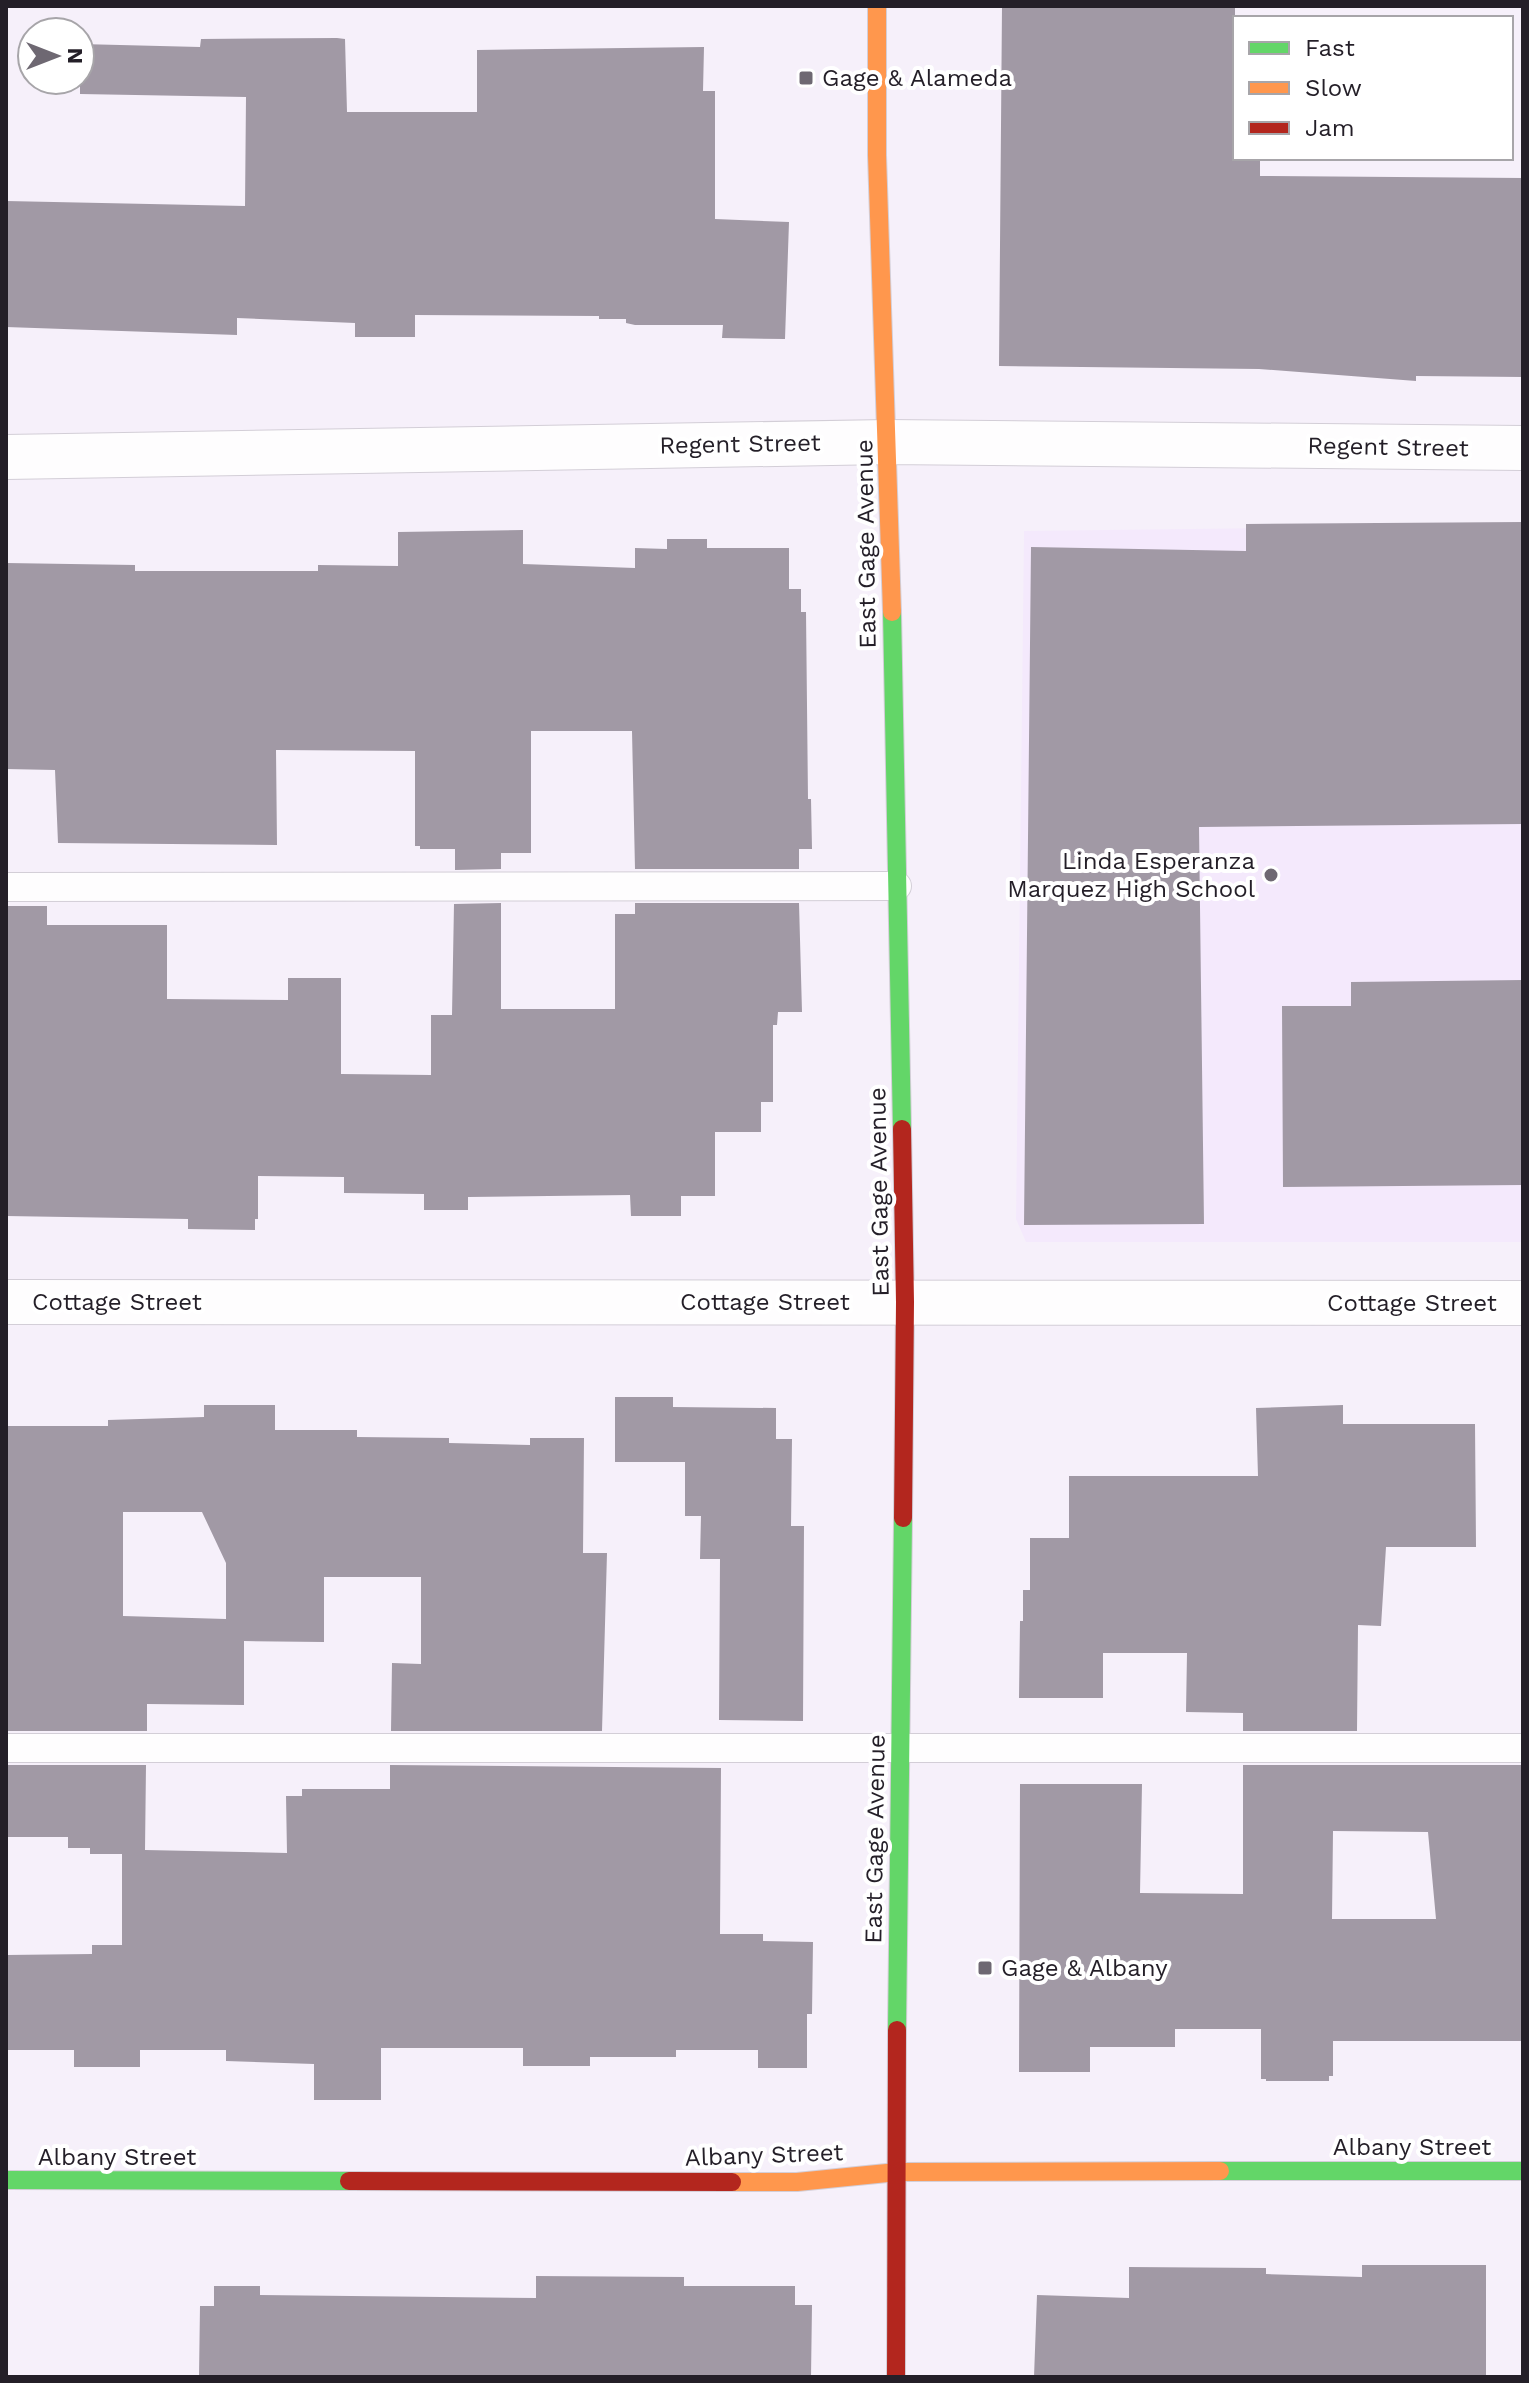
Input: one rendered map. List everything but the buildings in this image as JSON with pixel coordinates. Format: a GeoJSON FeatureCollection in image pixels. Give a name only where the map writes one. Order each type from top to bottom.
{"type":"FeatureCollection","features":[{"type":"Feature","properties":{"kind":"main road","name":"East Gage Avenue"},"geometry":{"type":"LineString","coordinates":[[877,6],[877,155],[887,442],[905,1302],[896,2377]]}},
{"type":"Feature","properties":{"kind":"main road","name":"Albany Street"},"geometry":{"type":"LineString","coordinates":[[6,2180],[797,2182],[897,2172],[1523,2171]]}},
{"type":"Feature","properties":{"kind":"street","name":"Regent Street"},"geometry":{"type":"LineString","coordinates":[[6,457],[887,442],[1523,448]]}},
{"type":"Feature","properties":{"kind":"street","name":"Cottage Street"},"geometry":{"type":"LineString","coordinates":[[6,1302],[1523,1303]]}},
{"type":"Feature","properties":{"kind":"lane"},"geometry":{"type":"LineString","coordinates":[[6,887],[897,886]]}},
{"type":"Feature","properties":{"kind":"lane"},"geometry":{"type":"LineString","coordinates":[[6,1748],[1523,1748]]}},
{"type":"Feature","properties":{"kind":"shaded area","name":"Linda Esperanza Marquez High School"},"geometry":{"type":"Polygon","coordinates":[[[1523,525],[1523,1242],[1026,1242],[1016,1219],[1024,531],[1523,525]]]}},
{"type":"Feature","properties":{"kind":"traffic: fast"},"geometry":{"type":"LineString","coordinates":[[892,612],[902,1129]]}},
{"type":"Feature","properties":{"kind":"traffic: fast"},"geometry":{"type":"LineString","coordinates":[[897,2030],[903,1518]]}},
{"type":"Feature","properties":{"kind":"traffic: fast"},"geometry":{"type":"LineString","coordinates":[[1220,2171],[1523,2171]]}},
{"type":"Feature","properties":{"kind":"traffic: fast"},"geometry":{"type":"LineString","coordinates":[[6,2180],[349,2181]]}},
{"type":"Feature","properties":{"kind":"traffic: slow"},"geometry":{"type":"LineString","coordinates":[[877,6],[877,155],[892,612]]}},
{"type":"Feature","properties":{"kind":"traffic: slow"},"geometry":{"type":"LineString","coordinates":[[732,2182],[797,2182],[897,2172],[1220,2171]]}},
{"type":"Feature","properties":{"kind":"traffic: jam"},"geometry":{"type":"LineString","coordinates":[[902,1129],[905,1302],[903,1518]]}},
{"type":"Feature","properties":{"kind":"traffic: jam"},"geometry":{"type":"LineString","coordinates":[[896,2377],[897,2030]]}},
{"type":"Feature","properties":{"kind":"traffic: jam"},"geometry":{"type":"LineString","coordinates":[[349,2181],[732,2182]]}},
{"type":"Feature","properties":{"kind":"place","name":"Gage & Alameda"},"geometry":{"type":"Point","coordinates":[806,78]}},
{"type":"Feature","properties":{"kind":"place","name":"Linda Esperanza Marquez High School"},"geometry":{"type":"Point","coordinates":[1271,875]}},
{"type":"Feature","properties":{"kind":"place","name":"Gage & Albany"},"geometry":{"type":"Point","coordinates":[985,1968]}}]}
